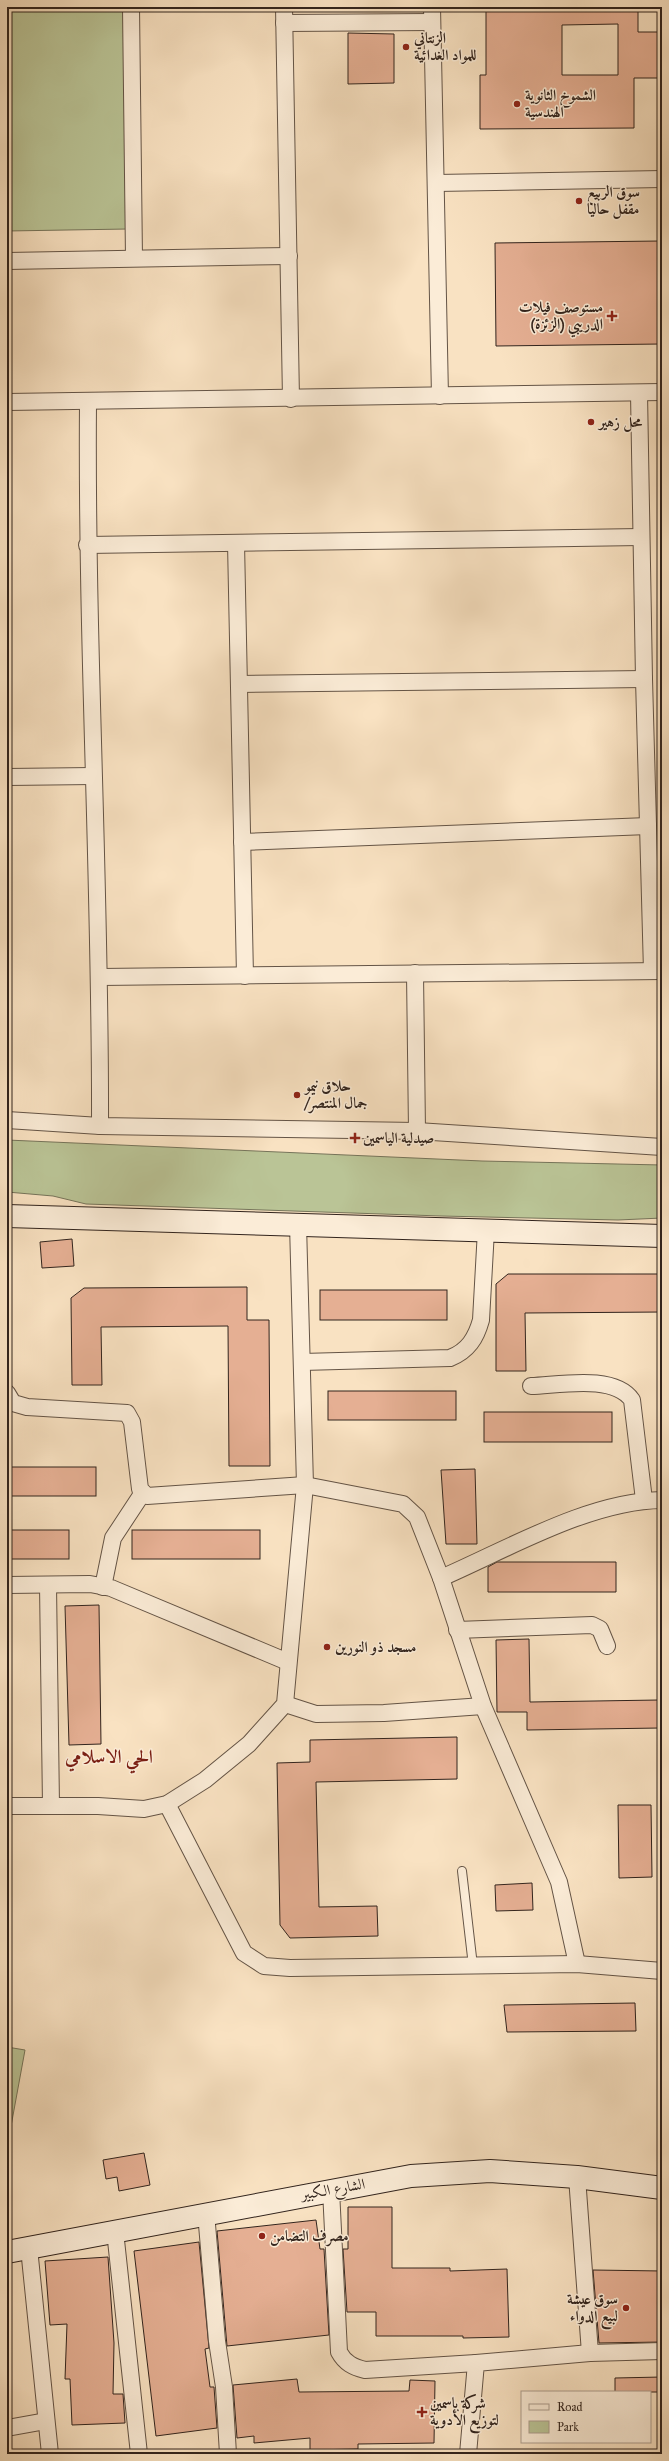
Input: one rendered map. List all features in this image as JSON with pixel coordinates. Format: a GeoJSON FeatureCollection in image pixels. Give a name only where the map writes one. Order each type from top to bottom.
{"type":"FeatureCollection","features":[{"type":"Feature","properties":{"kind":"street"},"geometry":{"type":"LineString","coordinates":[[131,7],[134,258]]}},
{"type":"Feature","properties":{"kind":"street"},"geometry":{"type":"LineString","coordinates":[[284,7],[291,399]]}},
{"type":"Feature","properties":{"kind":"street"},"geometry":{"type":"LineString","coordinates":[[284,23],[432,15],[440,396]]}},
{"type":"Feature","properties":{"kind":"street"},"geometry":{"type":"LineString","coordinates":[[436,183],[662,179]]}},
{"type":"Feature","properties":{"kind":"street"},"geometry":{"type":"LineString","coordinates":[[7,261],[289,256]]}},
{"type":"Feature","properties":{"kind":"street"},"geometry":{"type":"LineString","coordinates":[[7,402],[291,399],[662,392]]}},
{"type":"Feature","properties":{"kind":"street"},"geometry":{"type":"LineString","coordinates":[[100,977],[657,971],[648,826],[639,393]]}},
{"type":"Feature","properties":{"kind":"street"},"geometry":{"type":"LineString","coordinates":[[88,402],[87,545],[100,977],[100,1126]]}},
{"type":"Feature","properties":{"kind":"street"},"geometry":{"type":"LineString","coordinates":[[87,545],[641,537]]}},
{"type":"Feature","properties":{"kind":"street"},"geometry":{"type":"LineString","coordinates":[[236,543],[245,976]]}},
{"type":"Feature","properties":{"kind":"street"},"geometry":{"type":"LineString","coordinates":[[239,684],[644,679]]}},
{"type":"Feature","properties":{"kind":"street"},"geometry":{"type":"LineString","coordinates":[[7,777],[93,776]]}},
{"type":"Feature","properties":{"kind":"street"},"geometry":{"type":"LineString","coordinates":[[242,842],[648,826]]}},
{"type":"Feature","properties":{"kind":"street"},"geometry":{"type":"LineString","coordinates":[[415,973],[417,1131]]}},
{"type":"Feature","properties":{"kind":"street"},"geometry":{"type":"LineString","coordinates":[[7,1120],[100,1126],[417,1131],[662,1147]]}},
{"type":"Feature","properties":{"kind":"street"},"geometry":{"type":"LineString","coordinates":[[7,1216],[662,1236]]}},
{"type":"Feature","properties":{"kind":"street"},"geometry":{"type":"LineString","coordinates":[[7,1806],[144,1809],[167,1804],[205,1780],[238,1753],[286,1704],[288,1662],[298,1575],[305,1485],[298,1224]]}},
{"type":"Feature","properties":{"kind":"street"},"geometry":{"type":"LineString","coordinates":[[302,1362],[450,1358],[462,1354],[477,1334],[481,1320],[486,1230]]}},
{"type":"Feature","properties":{"kind":"street"},"geometry":{"type":"LineString","coordinates":[[531,1386],[600,1384],[616,1386],[626,1392],[632,1400],[644,1500]]}},
{"type":"Feature","properties":{"kind":"street"},"geometry":{"type":"LineString","coordinates":[[7,1393],[13,1403],[27,1407],[127,1413],[132,1422],[142,1494],[113,1538],[103,1587]]}},
{"type":"Feature","properties":{"kind":"street"},"geometry":{"type":"LineString","coordinates":[[142,1494],[151,1497],[305,1485],[403,1504],[417,1516],[441,1578],[483,1706],[559,1882],[577,1964]]}},
{"type":"Feature","properties":{"kind":"street"},"geometry":{"type":"LineString","coordinates":[[441,1578],[567,1522],[594,1512],[644,1500],[662,1500]]}},
{"type":"Feature","properties":{"kind":"street"},"geometry":{"type":"LineString","coordinates":[[7,1585],[90,1584],[103,1587],[127,1594],[288,1662]]}},
{"type":"Feature","properties":{"kind":"street"},"geometry":{"type":"LineString","coordinates":[[48,1585],[51,1806]]}},
{"type":"Feature","properties":{"kind":"street"},"geometry":{"type":"LineString","coordinates":[[457,1630],[592,1625],[600,1629],[607,1646]]}},
{"type":"Feature","properties":{"kind":"street"},"geometry":{"type":"LineString","coordinates":[[286,1704],[316,1714],[384,1713],[483,1706]]}},
{"type":"Feature","properties":{"kind":"street"},"geometry":{"type":"LineString","coordinates":[[167,1804],[244,1953],[264,1966],[290,1968],[577,1964],[662,1971]]}},
{"type":"Feature","properties":{"kind":"street","name":"الشارع الكبير"},"geometry":{"type":"LineString","coordinates":[[7,2252],[206,2213],[411,2176],[482,2172],[577,2177],[662,2188]]}},
{"type":"Feature","properties":{"kind":"street"},"geometry":{"type":"LineString","coordinates":[[577,2177],[590,2354]]}},
{"type":"Feature","properties":{"kind":"street"},"geometry":{"type":"LineString","coordinates":[[331,2190],[340,2352],[343,2359],[352,2366],[365,2370],[590,2354],[662,2352]]}},
{"type":"Feature","properties":{"kind":"street"},"geometry":{"type":"LineString","coordinates":[[206,2213],[217,2341],[224,2387],[228,2454]]}},
{"type":"Feature","properties":{"kind":"street"},"geometry":{"type":"LineString","coordinates":[[115,2231],[139,2454]]}},
{"type":"Feature","properties":{"kind":"street"},"geometry":{"type":"LineString","coordinates":[[29,2248],[50,2454]]}},
{"type":"Feature","properties":{"kind":"street"},"geometry":{"type":"LineString","coordinates":[[468,2454],[476,2363]]}},
{"type":"Feature","properties":{"kind":"street"},"geometry":{"type":"LineString","coordinates":[[7,2428],[46,2421]]}},
{"type":"Feature","properties":{"kind":"lane"},"geometry":{"type":"LineString","coordinates":[[462,1871],[474,1966]]}},
{"type":"Feature","properties":{"kind":"green space"},"geometry":{"type":"Polygon","coordinates":[[[7,7],[125,7],[128,229],[7,231],[7,7]]]}},
{"type":"Feature","properties":{"kind":"green space"},"geometry":{"type":"Polygon","coordinates":[[[7,1140],[482,1161],[662,1165],[662,1218],[618,1220],[441,1216],[86,1204],[53,1196],[7,1192],[7,1140]]]}},
{"type":"Feature","properties":{"kind":"green space"},"geometry":{"type":"Polygon","coordinates":[[[7,2047],[25,2050],[7,2148],[7,2047]]]}},
{"type":"Feature","properties":{"kind":"building"},"geometry":{"type":"Polygon","coordinates":[[[486,7],[638,7],[638,32],[662,32],[662,78],[634,78],[634,128],[480,129],[480,75],[486,75],[486,7]],[[618,24],[562,25],[562,75],[618,75],[618,24]]]}},
{"type":"Feature","properties":{"kind":"building"},"geometry":{"type":"Polygon","coordinates":[[[348,33],[394,34],[394,83],[348,84],[348,33]]]}},
{"type":"Feature","properties":{"kind":"building"},"geometry":{"type":"Polygon","coordinates":[[[660,241],[661,344],[496,346],[495,243],[660,241]]]}},
{"type":"Feature","properties":{"kind":"building"},"geometry":{"type":"Polygon","coordinates":[[[72,1239],[74,1266],[42,1268],[40,1242],[72,1239]]]}},
{"type":"Feature","properties":{"kind":"building"},"geometry":{"type":"Polygon","coordinates":[[[508,1274],[662,1274],[662,1312],[525,1313],[526,1371],[496,1371],[496,1284],[508,1274]]]}},
{"type":"Feature","properties":{"kind":"building"},"geometry":{"type":"Polygon","coordinates":[[[247,1287],[247,1320],[269,1320],[270,1466],[229,1466],[228,1326],[101,1327],[102,1385],[72,1385],[71,1298],[84,1288],[247,1287]]]}},
{"type":"Feature","properties":{"kind":"building"},"geometry":{"type":"Polygon","coordinates":[[[320,1290],[447,1290],[447,1320],[320,1320],[320,1290]]]}},
{"type":"Feature","properties":{"kind":"building"},"geometry":{"type":"Polygon","coordinates":[[[328,1391],[456,1391],[456,1420],[328,1420],[328,1391]]]}},
{"type":"Feature","properties":{"kind":"building"},"geometry":{"type":"Polygon","coordinates":[[[484,1412],[612,1412],[612,1442],[484,1442],[484,1412]]]}},
{"type":"Feature","properties":{"kind":"building"},"geometry":{"type":"Polygon","coordinates":[[[7,1467],[96,1467],[96,1496],[7,1496],[7,1467]]]}},
{"type":"Feature","properties":{"kind":"building"},"geometry":{"type":"Polygon","coordinates":[[[475,1469],[477,1544],[446,1544],[441,1470],[475,1469]]]}},
{"type":"Feature","properties":{"kind":"building"},"geometry":{"type":"Polygon","coordinates":[[[7,1530],[69,1530],[69,1559],[7,1559],[7,1530]]]}},
{"type":"Feature","properties":{"kind":"building"},"geometry":{"type":"Polygon","coordinates":[[[132,1530],[260,1530],[260,1559],[132,1559],[132,1530]]]}},
{"type":"Feature","properties":{"kind":"building"},"geometry":{"type":"Polygon","coordinates":[[[497,1562],[616,1562],[616,1592],[488,1592],[488,1567],[497,1562]]]}},
{"type":"Feature","properties":{"kind":"building"},"geometry":{"type":"Polygon","coordinates":[[[99,1605],[101,1744],[69,1745],[65,1606],[99,1605]]]}},
{"type":"Feature","properties":{"kind":"building"},"geometry":{"type":"Polygon","coordinates":[[[529,1639],[530,1702],[659,1700],[660,1728],[527,1730],[527,1712],[497,1712],[496,1640],[529,1639]]]}},
{"type":"Feature","properties":{"kind":"building"},"geometry":{"type":"Polygon","coordinates":[[[457,1737],[457,1779],[316,1782],[319,1907],[377,1906],[378,1936],[290,1938],[280,1925],[277,1763],[310,1762],[310,1740],[457,1737]]]}},
{"type":"Feature","properties":{"kind":"building"},"geometry":{"type":"Polygon","coordinates":[[[618,1805],[651,1805],[652,1877],[619,1878],[618,1805]]]}},
{"type":"Feature","properties":{"kind":"building"},"geometry":{"type":"Polygon","coordinates":[[[532,1883],[533,1910],[496,1911],[495,1885],[532,1883]]]}},
{"type":"Feature","properties":{"kind":"building"},"geometry":{"type":"Polygon","coordinates":[[[635,2003],[636,2031],[507,2032],[504,2005],[635,2003]]]}},
{"type":"Feature","properties":{"kind":"building"},"geometry":{"type":"Polygon","coordinates":[[[144,2153],[150,2185],[119,2191],[117,2177],[106,2179],[103,2160],[144,2153]]]}},
{"type":"Feature","properties":{"kind":"building"},"geometry":{"type":"Polygon","coordinates":[[[348,2207],[392,2207],[392,2268],[450,2268],[450,2271],[507,2269],[509,2337],[463,2338],[463,2336],[376,2336],[376,2312],[347,2312],[343,2249],[348,2249],[348,2207]]]}},
{"type":"Feature","properties":{"kind":"building"},"geometry":{"type":"Polygon","coordinates":[[[316,2220],[320,2249],[324,2249],[329,2335],[227,2346],[217,2231],[316,2220]]]}},
{"type":"Feature","properties":{"kind":"building"},"geometry":{"type":"Polygon","coordinates":[[[199,2242],[209,2348],[205,2349],[210,2387],[214,2387],[217,2428],[156,2436],[134,2251],[199,2242]]]}},
{"type":"Feature","properties":{"kind":"building"},"geometry":{"type":"Polygon","coordinates":[[[108,2257],[114,2343],[113,2394],[123,2394],[125,2423],[72,2425],[70,2379],[65,2379],[67,2324],[50,2325],[45,2261],[108,2257]]]}},
{"type":"Feature","properties":{"kind":"building","name":"سوق عيشة لبيع الدواء"},"geometry":{"type":"Polygon","coordinates":[[[593,2270],[662,2271],[662,2342],[599,2343],[593,2270]]]}},
{"type":"Feature","properties":{"kind":"building"},"geometry":{"type":"Polygon","coordinates":[[[662,2377],[662,2392],[615,2391],[615,2378],[662,2377]]]}},
{"type":"Feature","properties":{"kind":"building"},"geometry":{"type":"Polygon","coordinates":[[[297,2379],[299,2392],[409,2391],[410,2380],[435,2381],[434,2443],[358,2444],[358,2449],[310,2450],[310,2438],[254,2443],[254,2436],[237,2438],[233,2385],[297,2379]]]}},
{"type":"Feature","properties":{"kind":"place","name":"الزنتاني للمواد الغدائية"},"geometry":{"type":"Point","coordinates":[406,47]}},
{"type":"Feature","properties":{"kind":"place","name":"الشموخ الثانوية الهندسية"},"geometry":{"type":"Point","coordinates":[517,104]}},
{"type":"Feature","properties":{"kind":"place","name":"سوق الربيع مقفل حاليا"},"geometry":{"type":"Point","coordinates":[579,201]}},
{"type":"Feature","properties":{"kind":"place","name":"مستوصف فيلات الدريبي (الزئزة)"},"geometry":{"type":"Point","coordinates":[612,316]}},
{"type":"Feature","properties":{"kind":"place","name":"محل زهير"},"geometry":{"type":"Point","coordinates":[591,422]}},
{"type":"Feature","properties":{"kind":"place","name":"حلاق نيمو /جمال المنتصر"},"geometry":{"type":"Point","coordinates":[297,1095]}},
{"type":"Feature","properties":{"kind":"place","name":"صيدلية الياسمين"},"geometry":{"type":"Point","coordinates":[355,1138]}},
{"type":"Feature","properties":{"kind":"place","name":"مسجد ذو النورين"},"geometry":{"type":"Point","coordinates":[327,1647]}},
{"type":"Feature","properties":{"kind":"place","name":"مصرف التضامن"},"geometry":{"type":"Point","coordinates":[262,2236]}},
{"type":"Feature","properties":{"kind":"place","name":"سوق عيشة لبيع الدواء"},"geometry":{"type":"Point","coordinates":[626,2308]}},
{"type":"Feature","properties":{"kind":"place","name":"شركة ياسمين لتوزيع الأدوية"},"geometry":{"type":"Point","coordinates":[422,2412]}},
{"type":"Feature","properties":{"kind":"district","name":"الحي الاسلامي"},"geometry":{"type":"Point","coordinates":[109,1756]}}]}
